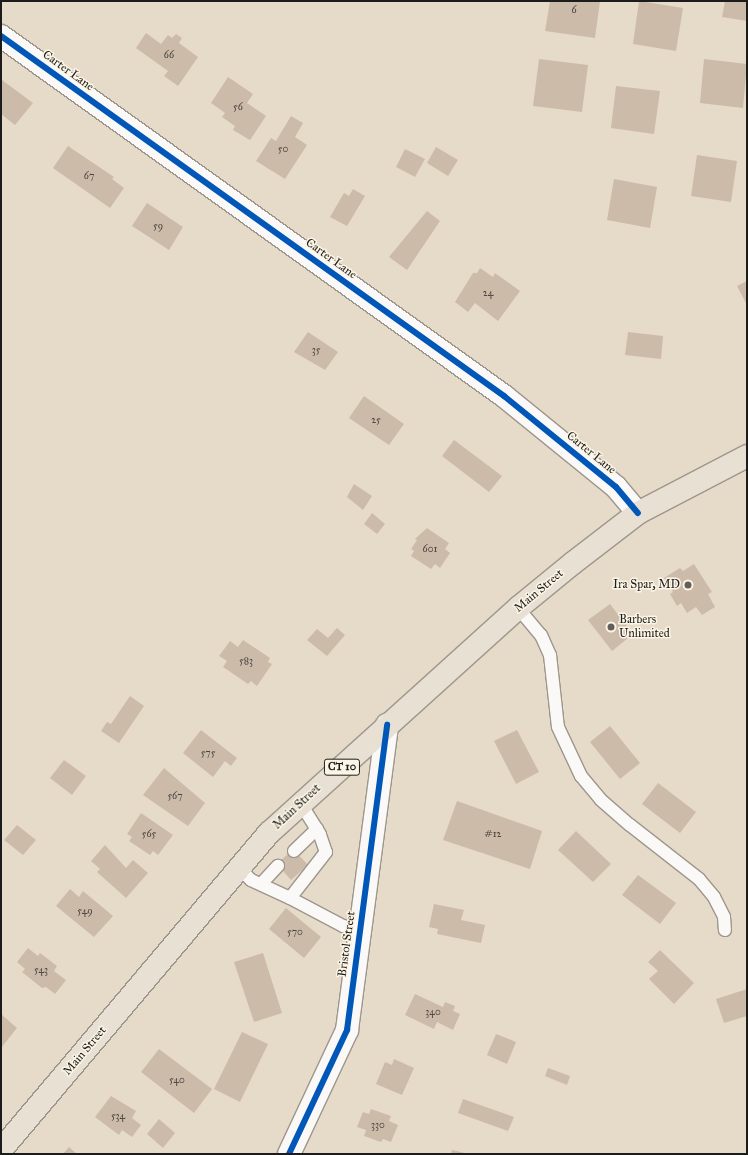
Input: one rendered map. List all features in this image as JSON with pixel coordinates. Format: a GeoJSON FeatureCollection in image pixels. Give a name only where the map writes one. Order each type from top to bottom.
{"type":"FeatureCollection","features":[{"type":"Feature","properties":{"kind":"highway","name":"Main Street"},"geometry":{"type":"LineString","coordinates":[[1,1150],[269,833],[518,608],[638,513],[747,456]]}},
{"type":"Feature","properties":{"kind":"street","name":"Carter Lane"},"geometry":{"type":"LineString","coordinates":[[1,36],[504,396],[620,491],[638,513]]}},
{"type":"Feature","properties":{"kind":"street","name":"Bristol Street"},"geometry":{"type":"LineString","coordinates":[[289,1154],[347,1030],[387,725]]}},
{"type":"Feature","properties":{"kind":"lane"},"geometry":{"type":"LineString","coordinates":[[518,608],[541,636],[550,654],[558,727],[581,776],[601,800],[699,879],[717,904],[724,917],[725,930]]}},
{"type":"Feature","properties":{"kind":"lane"},"geometry":{"type":"LineString","coordinates":[[290,898],[326,852],[317,829],[301,804]]}},
{"type":"Feature","properties":{"kind":"lane"},"geometry":{"type":"LineString","coordinates":[[294,851],[317,829]]}},
{"type":"Feature","properties":{"kind":"lane"},"geometry":{"type":"LineString","coordinates":[[261,884],[278,866]]}},
{"type":"Feature","properties":{"kind":"lane"},"geometry":{"type":"LineString","coordinates":[[239,868],[252,880],[343,926],[360,931]]}},
{"type":"Feature","properties":{"kind":"building"},"geometry":{"type":"Polygon","coordinates":[[[550,1],[600,1],[595,38],[545,31],[550,1]]]}},
{"type":"Feature","properties":{"kind":"building"},"geometry":{"type":"Polygon","coordinates":[[[639,1],[683,8],[676,51],[633,44],[639,1]]]}},
{"type":"Feature","properties":{"kind":"building"},"geometry":{"type":"Polygon","coordinates":[[[725,1],[747,1],[747,21],[722,17],[725,1]]]}},
{"type":"Feature","properties":{"kind":"building"},"geometry":{"type":"Polygon","coordinates":[[[146,33],[161,44],[168,35],[172,38],[176,34],[182,38],[179,43],[198,57],[178,86],[164,76],[168,71],[136,48],[146,33]]]}},
{"type":"Feature","properties":{"kind":"building"},"geometry":{"type":"Polygon","coordinates":[[[539,59],[588,65],[582,112],[533,106],[539,59]]]}},
{"type":"Feature","properties":{"kind":"building"},"geometry":{"type":"Polygon","coordinates":[[[704,59],[747,64],[743,108],[700,103],[704,59]]]}},
{"type":"Feature","properties":{"kind":"building"},"geometry":{"type":"Polygon","coordinates":[[[228,77],[253,94],[247,103],[266,116],[250,140],[233,130],[235,126],[222,117],[225,113],[211,103],[228,77]]]}},
{"type":"Feature","properties":{"kind":"building"},"geometry":{"type":"Polygon","coordinates":[[[2,80],[33,103],[15,125],[1,114],[2,80]]]}},
{"type":"Feature","properties":{"kind":"building"},"geometry":{"type":"Polygon","coordinates":[[[616,86],[660,91],[654,134],[611,128],[616,86]]]}},
{"type":"Feature","properties":{"kind":"building"},"geometry":{"type":"Polygon","coordinates":[[[291,116],[303,123],[295,137],[307,145],[285,179],[256,161],[271,138],[276,141],[291,116]]]}},
{"type":"Feature","properties":{"kind":"building"},"geometry":{"type":"Polygon","coordinates":[[[68,146],[114,177],[112,179],[124,188],[110,208],[53,168],[68,146]]]}},
{"type":"Feature","properties":{"kind":"building"},"geometry":{"type":"Polygon","coordinates":[[[436,147],[458,160],[448,176],[427,163],[436,147]]]}},
{"type":"Feature","properties":{"kind":"building"},"geometry":{"type":"Polygon","coordinates":[[[405,149],[425,159],[415,177],[396,167],[405,149]]]}},
{"type":"Feature","properties":{"kind":"building"},"geometry":{"type":"Polygon","coordinates":[[[697,155],[737,161],[731,202],[691,196],[697,155]]]}},
{"type":"Feature","properties":{"kind":"building"},"geometry":{"type":"Polygon","coordinates":[[[614,179],[657,187],[650,228],[607,220],[614,179]]]}},
{"type":"Feature","properties":{"kind":"building"},"geometry":{"type":"Polygon","coordinates":[[[353,189],[365,196],[347,226],[330,217],[344,193],[349,196],[353,189]]]}},
{"type":"Feature","properties":{"kind":"building"},"geometry":{"type":"Polygon","coordinates":[[[147,203],[183,227],[169,250],[132,226],[147,203]]]}},
{"type":"Feature","properties":{"kind":"building"},"geometry":{"type":"Polygon","coordinates":[[[427,211],[440,221],[407,270],[389,257],[427,211]]]}},
{"type":"Feature","properties":{"kind":"building"},"geometry":{"type":"Polygon","coordinates":[[[480,268],[493,277],[495,273],[520,291],[498,321],[475,303],[468,312],[455,302],[473,273],[477,273],[480,268]]]}},
{"type":"Feature","properties":{"kind":"building"},"geometry":{"type":"Polygon","coordinates":[[[747,281],[747,305],[737,286],[747,281]]]}},
{"type":"Feature","properties":{"kind":"building"},"geometry":{"type":"Polygon","coordinates":[[[308,332],[338,352],[325,370],[294,352],[308,332]]]}},
{"type":"Feature","properties":{"kind":"building"},"geometry":{"type":"Polygon","coordinates":[[[628,332],[663,336],[661,359],[625,355],[628,332]]]}},
{"type":"Feature","properties":{"kind":"building"},"geometry":{"type":"Polygon","coordinates":[[[364,396],[404,424],[389,445],[349,418],[364,396]]]}},
{"type":"Feature","properties":{"kind":"building"},"geometry":{"type":"Polygon","coordinates":[[[454,440],[502,476],[489,492],[442,456],[454,440]]]}},
{"type":"Feature","properties":{"kind":"building"},"geometry":{"type":"Polygon","coordinates":[[[354,484],[372,496],[363,510],[347,497],[354,484]]]}},
{"type":"Feature","properties":{"kind":"building"},"geometry":{"type":"Polygon","coordinates":[[[372,513],[385,524],[377,534],[364,524],[372,513]]]}},
{"type":"Feature","properties":{"kind":"building"},"geometry":{"type":"Polygon","coordinates":[[[427,528],[449,543],[445,549],[450,553],[440,568],[435,564],[431,569],[411,556],[414,551],[411,549],[417,540],[415,539],[427,528]]]}},
{"type":"Feature","properties":{"kind":"building","name":"Ira Spar, MD"},"geometry":{"type":"Polygon","coordinates":[[[694,564],[712,592],[708,594],[715,607],[702,615],[696,607],[687,613],[681,603],[677,606],[670,594],[673,592],[664,578],[680,568],[683,571],[694,564]]]}},
{"type":"Feature","properties":{"kind":"building","name":"Barbers Unlimited"},"geometry":{"type":"Polygon","coordinates":[[[610,604],[633,634],[612,651],[588,620],[610,604]]]}},
{"type":"Feature","properties":{"kind":"building"},"geometry":{"type":"Polygon","coordinates":[[[337,628],[345,635],[327,656],[307,640],[317,629],[328,638],[337,628]]]}},
{"type":"Feature","properties":{"kind":"building"},"geometry":{"type":"Polygon","coordinates":[[[243,640],[270,658],[268,662],[272,664],[257,686],[251,681],[248,684],[223,667],[227,661],[219,656],[230,641],[238,647],[243,640]]]}},
{"type":"Feature","properties":{"kind":"building"},"geometry":{"type":"Polygon","coordinates":[[[130,696],[144,706],[119,743],[101,731],[107,722],[111,724],[130,696]]]}},
{"type":"Feature","properties":{"kind":"building"},"geometry":{"type":"Polygon","coordinates":[[[610,726],[640,763],[620,779],[590,742],[610,726]]]}},
{"type":"Feature","properties":{"kind":"building"},"geometry":{"type":"Polygon","coordinates":[[[201,730],[237,758],[231,766],[225,761],[213,777],[183,753],[201,730]]]}},
{"type":"Feature","properties":{"kind":"building"},"geometry":{"type":"Polygon","coordinates":[[[517,730],[539,772],[516,784],[494,741],[517,730]]]}},
{"type":"Feature","properties":{"kind":"building"},"geometry":{"type":"Polygon","coordinates":[[[64,760],[86,776],[72,795],[50,778],[64,760]]]}},
{"type":"Feature","properties":{"kind":"building"},"geometry":{"type":"Polygon","coordinates":[[[164,768],[205,803],[188,826],[143,795],[164,768]]]}},
{"type":"Feature","properties":{"kind":"building"},"geometry":{"type":"Polygon","coordinates":[[[658,783],[696,812],[680,833],[642,804],[658,783]]]}},
{"type":"Feature","properties":{"kind":"building"},"geometry":{"type":"Polygon","coordinates":[[[457,801],[542,831],[530,869],[443,840],[457,801]]]}},
{"type":"Feature","properties":{"kind":"building"},"geometry":{"type":"Polygon","coordinates":[[[141,813],[173,835],[158,855],[153,851],[150,855],[129,841],[132,837],[127,834],[141,813]]]}},
{"type":"Feature","properties":{"kind":"building"},"geometry":{"type":"Polygon","coordinates":[[[17,825],[36,840],[23,855],[4,840],[17,825]]]}},
{"type":"Feature","properties":{"kind":"building"},"geometry":{"type":"Polygon","coordinates":[[[576,831],[611,864],[593,882],[558,850],[576,831]]]}},
{"type":"Feature","properties":{"kind":"building"},"geometry":{"type":"Polygon","coordinates":[[[105,845],[126,868],[133,860],[148,873],[126,898],[97,872],[100,869],[91,861],[105,845]]]}},
{"type":"Feature","properties":{"kind":"building"},"geometry":{"type":"Polygon","coordinates":[[[293,849],[308,865],[291,880],[277,864],[293,849]]]}},
{"type":"Feature","properties":{"kind":"building"},"geometry":{"type":"Polygon","coordinates":[[[638,875],[676,903],[660,924],[622,895],[638,875]]]}},
{"type":"Feature","properties":{"kind":"building"},"geometry":{"type":"Polygon","coordinates":[[[70,889],[79,897],[83,891],[113,916],[94,937],[56,906],[70,889]]]}},
{"type":"Feature","properties":{"kind":"building"},"geometry":{"type":"Polygon","coordinates":[[[434,904],[464,910],[461,920],[485,925],[481,943],[437,934],[438,929],[429,927],[434,904]]]}},
{"type":"Feature","properties":{"kind":"building"},"geometry":{"type":"Polygon","coordinates":[[[286,908],[321,937],[304,958],[269,929],[286,908]]]}},
{"type":"Feature","properties":{"kind":"building"},"geometry":{"type":"Polygon","coordinates":[[[28,948],[38,956],[40,953],[57,966],[54,971],[66,980],[55,994],[46,987],[42,988],[22,972],[25,969],[17,962],[28,948]]]}},
{"type":"Feature","properties":{"kind":"building"},"geometry":{"type":"Polygon","coordinates":[[[660,950],[694,983],[674,1004],[649,979],[658,971],[648,962],[660,950]]]}},
{"type":"Feature","properties":{"kind":"building"},"geometry":{"type":"Polygon","coordinates":[[[263,953],[282,1013],[254,1022],[234,962],[263,953]]]}},
{"type":"Feature","properties":{"kind":"building"},"geometry":{"type":"Polygon","coordinates":[[[747,989],[747,1016],[724,1023],[716,999],[747,989]]]}},
{"type":"Feature","properties":{"kind":"building"},"geometry":{"type":"Polygon","coordinates":[[[415,994],[443,1007],[445,1002],[455,1006],[453,1011],[460,1014],[453,1030],[437,1022],[434,1029],[405,1015],[415,994]]]}},
{"type":"Feature","properties":{"kind":"building"},"geometry":{"type":"Polygon","coordinates":[[[1,1014],[17,1028],[1,1048],[1,1014]]]}},
{"type":"Feature","properties":{"kind":"building"},"geometry":{"type":"Polygon","coordinates":[[[242,1032],[268,1044],[240,1102],[214,1089],[242,1032]]]}},
{"type":"Feature","properties":{"kind":"building"},"geometry":{"type":"Polygon","coordinates":[[[496,1034],[516,1042],[507,1064],[487,1055],[496,1034]]]}},
{"type":"Feature","properties":{"kind":"building"},"geometry":{"type":"Polygon","coordinates":[[[159,1049],[212,1089],[194,1113],[141,1072],[159,1049]]]}},
{"type":"Feature","properties":{"kind":"building"},"geometry":{"type":"Polygon","coordinates":[[[394,1059],[414,1068],[402,1095],[376,1084],[385,1062],[392,1065],[394,1059]]]}},
{"type":"Feature","properties":{"kind":"building"},"geometry":{"type":"Polygon","coordinates":[[[548,1068],[570,1076],[567,1085],[545,1076],[548,1068]]]}},
{"type":"Feature","properties":{"kind":"building"},"geometry":{"type":"Polygon","coordinates":[[[111,1096],[136,1111],[132,1118],[141,1125],[132,1137],[122,1130],[119,1135],[95,1117],[111,1096]]]}},
{"type":"Feature","properties":{"kind":"building"},"geometry":{"type":"Polygon","coordinates":[[[463,1099],[514,1117],[508,1131],[458,1113],[463,1099]]]}},
{"type":"Feature","properties":{"kind":"building"},"geometry":{"type":"Polygon","coordinates":[[[371,1109],[391,1116],[389,1121],[398,1125],[391,1142],[383,1139],[381,1142],[364,1136],[366,1130],[357,1127],[363,1112],[369,1114],[371,1109]]]}},
{"type":"Feature","properties":{"kind":"building"},"geometry":{"type":"Polygon","coordinates":[[[159,1119],[175,1133],[163,1148],[147,1134],[159,1119]]]}},
{"type":"Feature","properties":{"kind":"building"},"geometry":{"type":"Polygon","coordinates":[[[69,1147],[77,1154],[63,1154],[69,1147]]]}},
{"type":"Feature","properties":{"kind":"building"},"geometry":{"type":"Polygon","coordinates":[[[452,1150],[465,1153],[465,1154],[451,1154],[452,1150]]]}},
{"type":"Feature","properties":{"kind":"cycle path"},"geometry":{"type":"LineString","coordinates":[[1,36],[504,396],[616,487],[638,513]]}},
{"type":"Feature","properties":{"kind":"cycle path"},"geometry":{"type":"LineString","coordinates":[[289,1154],[347,1030],[387,725]]}},
{"type":"Feature","properties":{"kind":"place","name":"Ira Spar, MD"},"geometry":{"type":"Point","coordinates":[688,585]}},
{"type":"Feature","properties":{"kind":"place","name":"Barbers Unlimited"},"geometry":{"type":"Point","coordinates":[611,627]}}]}
